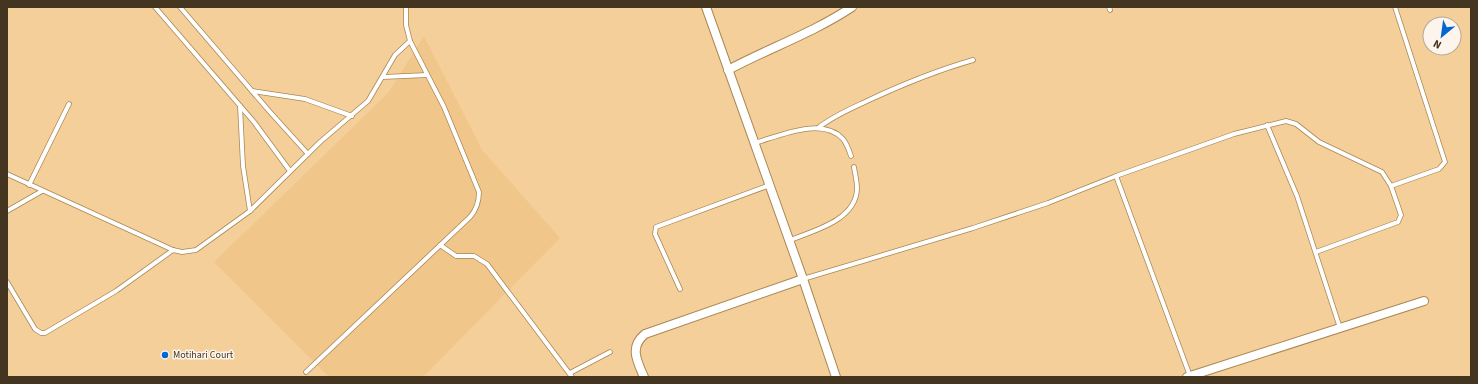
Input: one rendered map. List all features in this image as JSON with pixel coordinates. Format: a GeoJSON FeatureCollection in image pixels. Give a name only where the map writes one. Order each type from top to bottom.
{"type":"FeatureCollection","features":[{"type":"Feature","properties":{"kind":"street"},"geometry":{"type":"LineString","coordinates":[[706,7],[790,240],[836,377]]}},
{"type":"Feature","properties":{"kind":"street"},"geometry":{"type":"LineString","coordinates":[[728,70],[747,60],[793,41],[852,7]]}},
{"type":"Feature","properties":{"kind":"street"},"geometry":{"type":"LineString","coordinates":[[644,377],[636,360],[635,350],[640,338],[645,334],[803,279]]}},
{"type":"Feature","properties":{"kind":"street"},"geometry":{"type":"LineString","coordinates":[[1188,377],[1424,301]]}},
{"type":"Feature","properties":{"kind":"lane"},"geometry":{"type":"LineString","coordinates":[[155,7],[240,106],[290,171]]}},
{"type":"Feature","properties":{"kind":"lane"},"geometry":{"type":"LineString","coordinates":[[180,7],[308,154]]}},
{"type":"Feature","properties":{"kind":"lane"},"geometry":{"type":"LineString","coordinates":[[306,372],[475,211],[479,200],[479,192],[444,107],[410,41],[406,25],[406,7]]}},
{"type":"Feature","properties":{"kind":"lane"},"geometry":{"type":"LineString","coordinates":[[1391,186],[1439,169],[1445,162],[1395,7]]}},
{"type":"Feature","properties":{"kind":"lane"},"geometry":{"type":"LineString","coordinates":[[7,174],[172,250],[182,252],[196,250],[250,211],[308,154],[368,101],[395,55],[410,41]]}},
{"type":"Feature","properties":{"kind":"lane"},"geometry":{"type":"LineString","coordinates":[[818,128],[834,117],[925,74],[973,60]]}},
{"type":"Feature","properties":{"kind":"lane"},"geometry":{"type":"LineString","coordinates":[[383,77],[427,75]]}},
{"type":"Feature","properties":{"kind":"lane"},"geometry":{"type":"LineString","coordinates":[[252,91],[305,99],[352,116]]}},
{"type":"Feature","properties":{"kind":"lane"},"geometry":{"type":"LineString","coordinates":[[29,185],[69,104]]}},
{"type":"Feature","properties":{"kind":"lane"},"geometry":{"type":"LineString","coordinates":[[240,106],[242,166],[250,211]]}},
{"type":"Feature","properties":{"kind":"lane"},"geometry":{"type":"LineString","coordinates":[[803,279],[973,228],[1048,203],[1116,176],[1234,134],[1286,121],[1291,122],[1319,142],[1376,168],[1385,175],[1391,186],[1401,216],[1398,222],[1316,252]]}},
{"type":"Feature","properties":{"kind":"lane"},"geometry":{"type":"LineString","coordinates":[[1267,125],[1297,196],[1340,328]]}},
{"type":"Feature","properties":{"kind":"lane"},"geometry":{"type":"LineString","coordinates":[[755,143],[807,129],[818,128],[832,132],[843,138],[851,156]]}},
{"type":"Feature","properties":{"kind":"lane"},"geometry":{"type":"LineString","coordinates":[[790,240],[827,226],[844,215],[856,194],[857,189],[854,167]]}},
{"type":"Feature","properties":{"kind":"lane"},"geometry":{"type":"LineString","coordinates":[[1116,176],[1188,377]]}},
{"type":"Feature","properties":{"kind":"lane"},"geometry":{"type":"LineString","coordinates":[[680,289],[655,234],[656,227],[770,185]]}},
{"type":"Feature","properties":{"kind":"lane"},"geometry":{"type":"LineString","coordinates":[[7,211],[42,191]]}},
{"type":"Feature","properties":{"kind":"lane"},"geometry":{"type":"LineString","coordinates":[[440,245],[456,256],[474,256],[487,264],[571,375],[610,352]]}},
{"type":"Feature","properties":{"kind":"lane"},"geometry":{"type":"LineString","coordinates":[[7,282],[35,329],[41,333],[45,333],[116,291],[172,250]]}},
{"type":"Feature","properties":{"kind":"shaded area"},"geometry":{"type":"Polygon","coordinates":[[[424,36],[482,150],[560,238],[423,377],[329,377],[214,262],[388,93],[424,36]]]}},
{"type":"Feature","properties":{"kind":"place","name":"Motihari Court"},"geometry":{"type":"Point","coordinates":[165,355]}}]}
